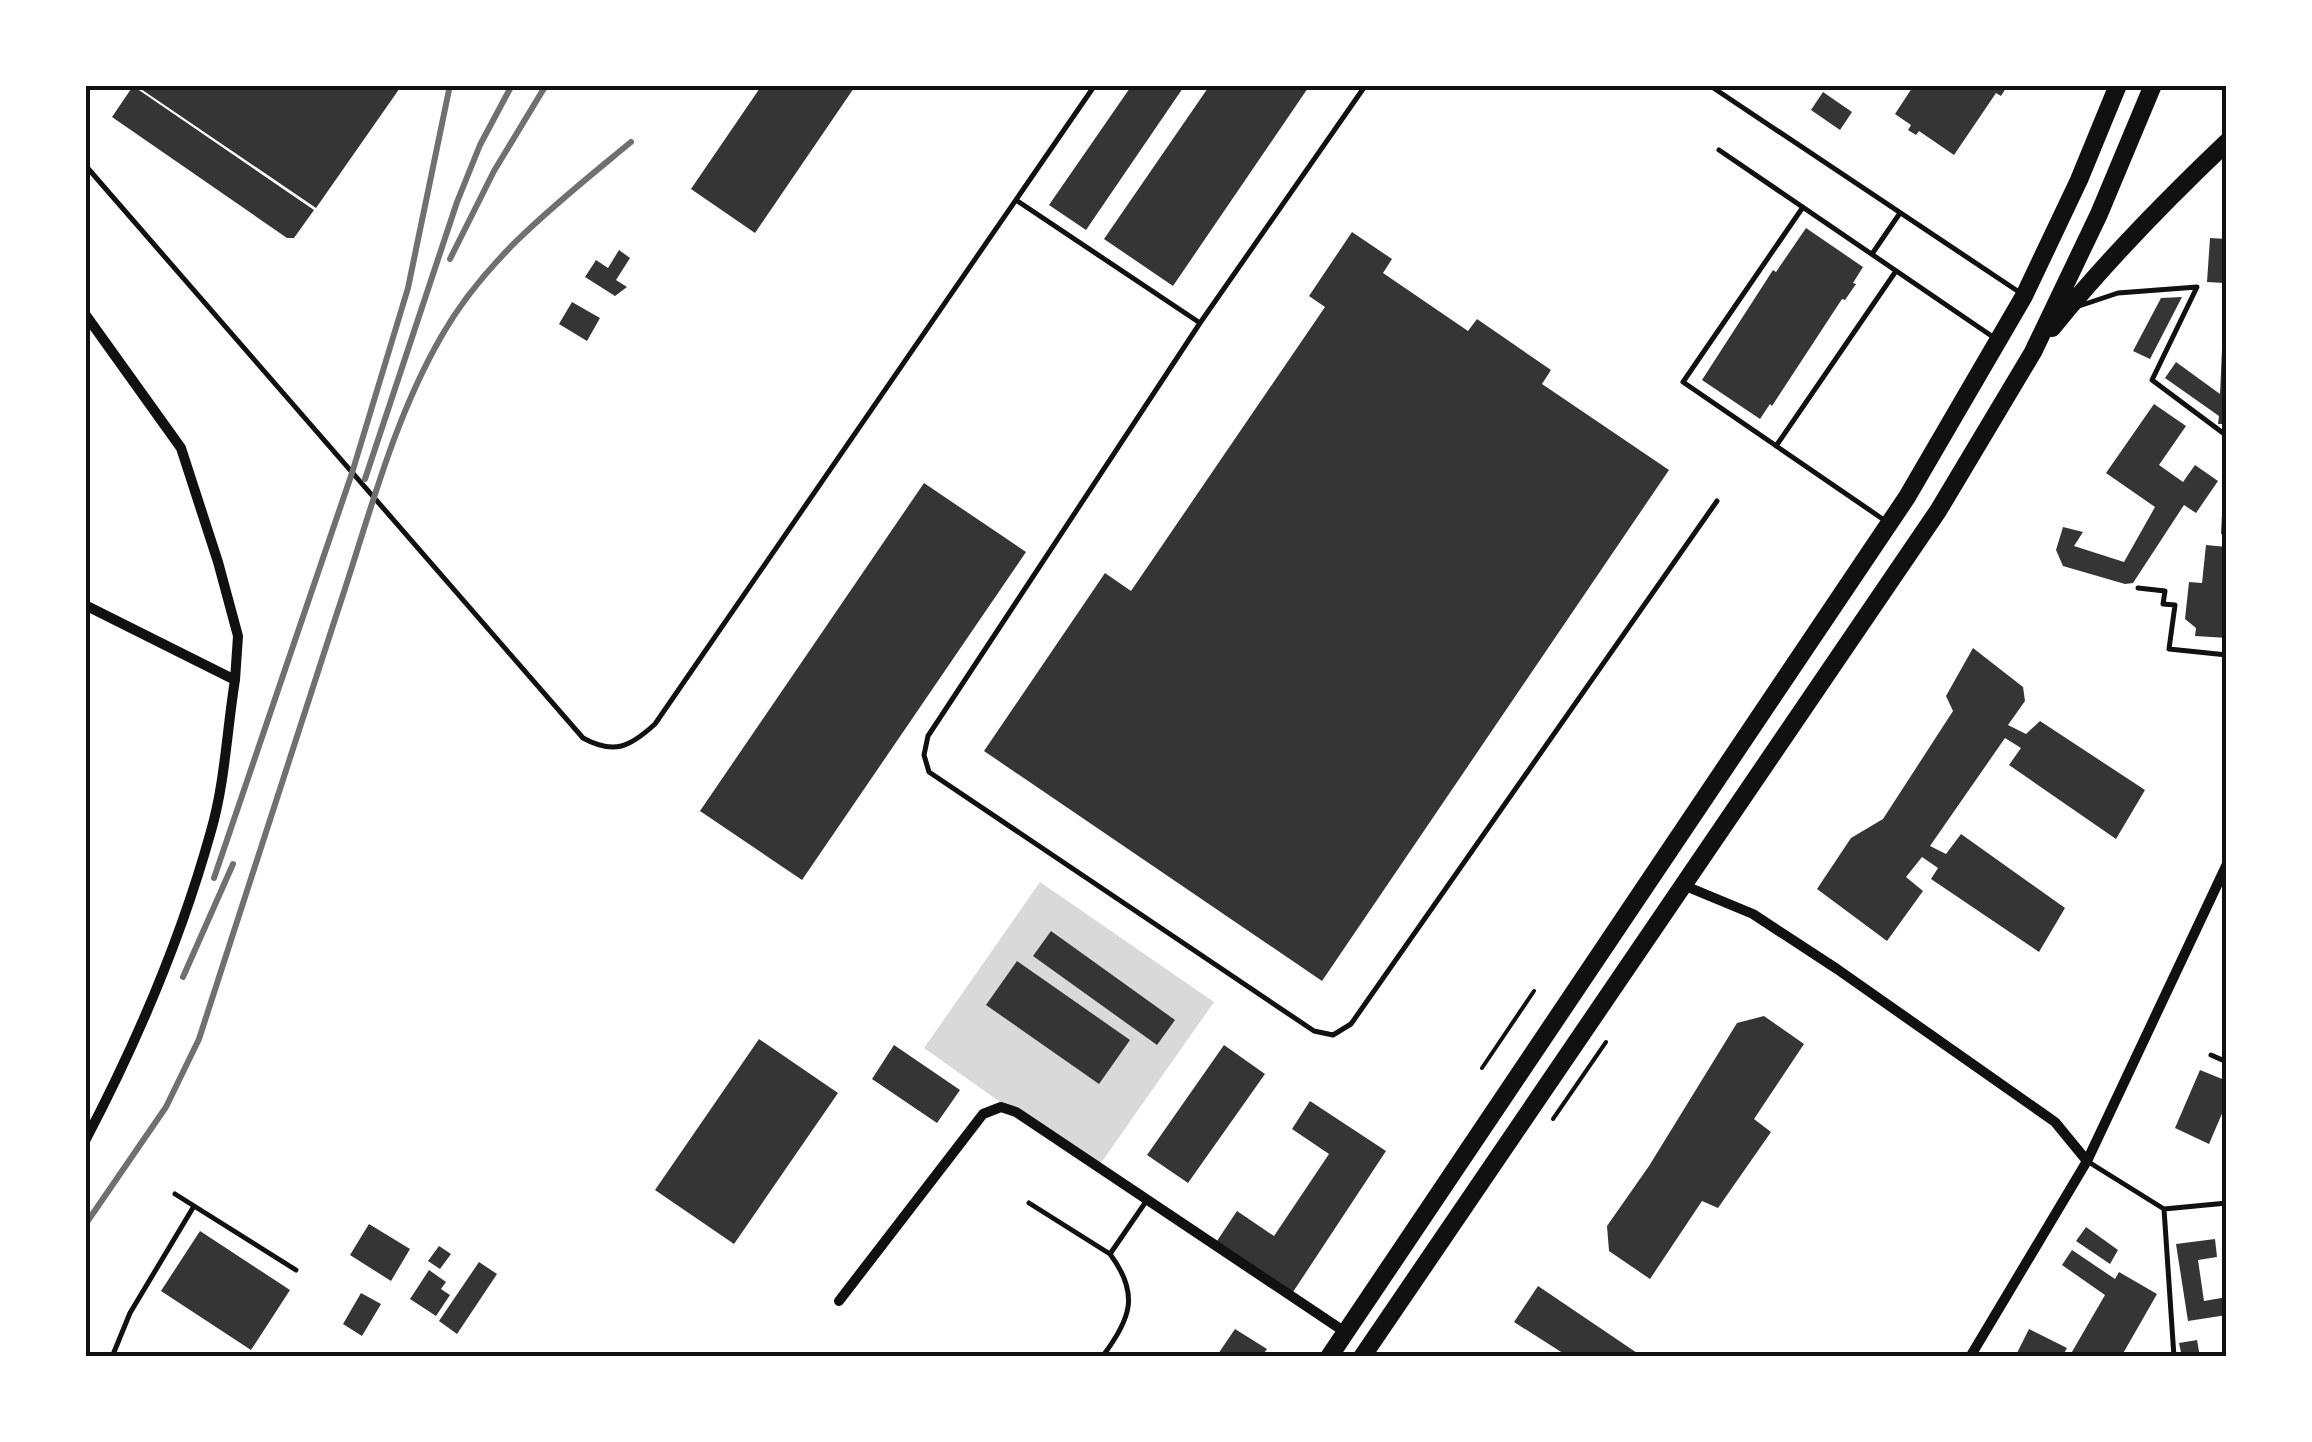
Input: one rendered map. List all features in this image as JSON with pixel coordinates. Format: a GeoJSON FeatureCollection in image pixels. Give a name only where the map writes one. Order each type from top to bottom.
{"type":"FeatureCollection","features":[{"type":"Feature","properties":{"kind":"highway"},"geometry":{"type":"LineString","coordinates":[[1329,1357],[1889,524],[2024,296],[2079,180],[2118,85]]}},
{"type":"Feature","properties":{"kind":"highway"},"geometry":{"type":"LineString","coordinates":[[1362,1357],[1938,511],[2033,352],[2099,214],[2153,85]]}},
{"type":"Feature","properties":{"kind":"highway"},"geometry":{"type":"LineString","coordinates":[[2033,352],[2150,216],[2226,143]]}},
{"type":"Feature","properties":{"kind":"street"},"geometry":{"type":"LineString","coordinates":[[85,314],[181,448],[238,636],[212,827],[167,967],[85,1141]]}},
{"type":"Feature","properties":{"kind":"street"},"geometry":{"type":"LineString","coordinates":[[85,605],[234,680]]}},
{"type":"Feature","properties":{"kind":"street"},"geometry":{"type":"LineString","coordinates":[[1970,1357],[2087,1161],[2227,864]]}},
{"type":"Feature","properties":{"kind":"street"},"geometry":{"type":"LineString","coordinates":[[1683,885],[1753,914],[1837,969],[2055,1122],[2087,1161]]}},
{"type":"Feature","properties":{"kind":"street"},"geometry":{"type":"LineString","coordinates":[[838,1301],[983,1114],[1001,1107],[1016,1112],[1345,1332]]}},
{"type":"Feature","properties":{"kind":"lane"},"geometry":{"type":"LineString","coordinates":[[85,165],[583,738],[603,749],[634,743],[656,724],[1095,85]]}},
{"type":"Feature","properties":{"kind":"lane"},"geometry":{"type":"LineString","coordinates":[[1709,85],[2024,296]]}},
{"type":"Feature","properties":{"kind":"lane"},"geometry":{"type":"LineString","coordinates":[[1363,89],[1200,323],[928,736],[924,755],[929,772],[1314,1031],[1333,1035],[1351,1024],[1718,501]]}},
{"type":"Feature","properties":{"kind":"lane"},"geometry":{"type":"LineString","coordinates":[[1719,150],[1998,340]]}},
{"type":"Feature","properties":{"kind":"lane"},"geometry":{"type":"LineString","coordinates":[[1016,200],[1200,323]]}},
{"type":"Feature","properties":{"kind":"lane"},"geometry":{"type":"LineString","coordinates":[[1803,207],[1683,382],[1889,524]]}},
{"type":"Feature","properties":{"kind":"lane"},"geometry":{"type":"LineString","coordinates":[[1872,254],[1900,213]]}},
{"type":"Feature","properties":{"kind":"lane"},"geometry":{"type":"LineString","coordinates":[[1776,446],[1896,271]]}},
{"type":"Feature","properties":{"kind":"lane"},"geometry":{"type":"LineString","coordinates":[[2066,310],[2118,293],[2197,287],[2152,380],[2227,436]]}},
{"type":"Feature","properties":{"kind":"lane"},"geometry":{"type":"LineString","coordinates":[[2138,588],[2165,591],[2164,604],[2175,605],[2170,649],[2227,655]]}},
{"type":"Feature","properties":{"kind":"lane"},"geometry":{"type":"LineString","coordinates":[[2211,1054],[2227,1062]]}},
{"type":"Feature","properties":{"kind":"lane"},"geometry":{"type":"LineString","coordinates":[[2087,1161],[2164,1209],[2227,1202]]}},
{"type":"Feature","properties":{"kind":"lane"},"geometry":{"type":"LineString","coordinates":[[175,1194],[296,1270]]}},
{"type":"Feature","properties":{"kind":"lane"},"geometry":{"type":"LineString","coordinates":[[1110,1254],[1147,1200]]}},
{"type":"Feature","properties":{"kind":"lane"},"geometry":{"type":"LineString","coordinates":[[1029,1204],[1110,1254],[1126,1274],[1130,1298],[1124,1324],[1102,1357]]}},
{"type":"Feature","properties":{"kind":"lane"},"geometry":{"type":"LineString","coordinates":[[112,1357],[130,1313],[194,1206]]}},
{"type":"Feature","properties":{"kind":"lane"},"geometry":{"type":"LineString","coordinates":[[2164,1209],[2174,1357]]}},
{"type":"Feature","properties":{"kind":"path"},"geometry":{"type":"LineString","coordinates":[[1482,1068],[1534,991]]}},
{"type":"Feature","properties":{"kind":"path"},"geometry":{"type":"LineString","coordinates":[[1553,1119],[1606,1042]]}},
{"type":"Feature","properties":{"kind":"shaded area"},"geometry":{"type":"Polygon","coordinates":[[[1040,882],[1214,1002],[1096,1170],[924,1048],[1040,882]]]}},
{"type":"Feature","properties":{"kind":"building"},"geometry":{"type":"Polygon","coordinates":[[[135,85],[402,85],[316,208],[135,85]]]}},
{"type":"Feature","properties":{"kind":"building"},"geometry":{"type":"Polygon","coordinates":[[[762,85],[856,85],[755,233],[691,189],[762,85]]]}},
{"type":"Feature","properties":{"kind":"building"},"geometry":{"type":"Polygon","coordinates":[[[1132,85],[1185,85],[1086,230],[1049,205],[1132,85]]]}},
{"type":"Feature","properties":{"kind":"building"},"geometry":{"type":"Polygon","coordinates":[[[1210,85],[1310,85],[1173,286],[1104,239],[1210,85]]]}},
{"type":"Feature","properties":{"kind":"building"},"geometry":{"type":"Polygon","coordinates":[[[1914,85],[2008,85],[2001,96],[1996,93],[1954,155],[1919,131],[1916,135],[1908,130],[1911,125],[1895,114],[1914,85]]]}},
{"type":"Feature","properties":{"kind":"building"},"geometry":{"type":"Polygon","coordinates":[[[133,86],[314,210],[294,238],[287,238],[112,117],[133,86]]]}},
{"type":"Feature","properties":{"kind":"building"},"geometry":{"type":"Polygon","coordinates":[[[1823,92],[1852,112],[1840,130],[1811,110],[1823,92]]]}},
{"type":"Feature","properties":{"kind":"building"},"geometry":{"type":"Polygon","coordinates":[[[1806,228],[1863,267],[1853,283],[1856,284],[1760,419],[1702,380],[1773,270],[1776,272],[1806,228]]]}},
{"type":"Feature","properties":{"kind":"building"},"geometry":{"type":"Polygon","coordinates":[[[1352,232],[1392,259],[1383,273],[1468,331],[1477,319],[1551,370],[1542,384],[1669,470],[1322,981],[984,751],[1105,573],[1131,591],[1325,307],[1309,296],[1352,232]]]}},
{"type":"Feature","properties":{"kind":"building"},"geometry":{"type":"Polygon","coordinates":[[[2210,238],[2227,239],[2224,283],[2207,282],[2210,238]]]}},
{"type":"Feature","properties":{"kind":"building"},"geometry":{"type":"Polygon","coordinates":[[[619,250],[630,258],[616,280],[627,287],[615,296],[585,277],[596,260],[608,268],[619,250]]]}},
{"type":"Feature","properties":{"kind":"building"},"geometry":{"type":"Polygon","coordinates":[[[2182,297],[2150,359],[2133,351],[2161,298],[2182,297]]]}},
{"type":"Feature","properties":{"kind":"building"},"geometry":{"type":"Polygon","coordinates":[[[572,302],[600,318],[587,341],[559,324],[572,302]]]}},
{"type":"Feature","properties":{"kind":"building"},"geometry":{"type":"Polygon","coordinates":[[[2224,305],[2227,424],[2218,424],[2219,416],[2165,378],[2176,362],[2220,394],[2224,305]]]}},
{"type":"Feature","properties":{"kind":"building"},"geometry":{"type":"Polygon","coordinates":[[[2154,404],[2186,426],[2159,465],[2183,482],[2195,465],[2218,481],[2196,513],[2184,505],[2133,583],[2063,566],[2056,550],[2063,527],[2083,532],[2074,546],[2124,562],[2155,507],[2106,473],[2154,404]]]}},
{"type":"Feature","properties":{"kind":"building"},"geometry":{"type":"Polygon","coordinates":[[[2224,474],[2227,534],[2221,534],[2224,474]]]}},
{"type":"Feature","properties":{"kind":"building"},"geometry":{"type":"Polygon","coordinates":[[[924,483],[1026,552],[802,880],[700,811],[924,483]]]}},
{"type":"Feature","properties":{"kind":"building"},"geometry":{"type":"Polygon","coordinates":[[[2206,545],[2227,547],[2227,638],[2195,636],[2196,628],[2185,619],[2189,582],[2202,583],[2206,545]]]}},
{"type":"Feature","properties":{"kind":"building"},"geometry":{"type":"Polygon","coordinates":[[[1973,648],[2023,687],[2025,701],[2008,725],[2026,734],[2040,721],[2145,790],[2116,839],[2009,765],[2021,748],[2005,738],[1930,846],[1946,854],[1961,834],[2065,908],[2039,952],[1931,879],[1938,868],[1922,857],[1906,877],[1923,891],[1887,941],[1817,889],[1851,838],[1883,819],[1953,711],[1946,696],[1973,648]]]}},
{"type":"Feature","properties":{"kind":"building"},"geometry":{"type":"Polygon","coordinates":[[[1051,931],[1175,1020],[1157,1045],[1033,956],[1051,931]]]}},
{"type":"Feature","properties":{"kind":"building"},"geometry":{"type":"Polygon","coordinates":[[[1017,961],[1130,1040],[1099,1084],[986,1005],[1017,961]]]}},
{"type":"Feature","properties":{"kind":"building"},"geometry":{"type":"Polygon","coordinates":[[[1764,1016],[1804,1044],[1754,1119],[1771,1132],[1718,1208],[1702,1201],[1650,1279],[1609,1251],[1607,1226],[1649,1166],[1737,1023],[1764,1016]]]}},
{"type":"Feature","properties":{"kind":"building"},"geometry":{"type":"Polygon","coordinates":[[[759,1039],[838,1093],[734,1244],[655,1190],[759,1039]]]}},
{"type":"Feature","properties":{"kind":"building"},"geometry":{"type":"Polygon","coordinates":[[[894,1045],[960,1090],[937,1123],[872,1079],[894,1045]]]}},
{"type":"Feature","properties":{"kind":"building"},"geometry":{"type":"Polygon","coordinates":[[[1224,1045],[1265,1074],[1188,1183],[1147,1155],[1224,1045]]]}},
{"type":"Feature","properties":{"kind":"building"},"geometry":{"type":"Polygon","coordinates":[[[2200,1070],[2227,1081],[2227,1102],[2209,1144],[2175,1128],[2200,1070]]]}},
{"type":"Feature","properties":{"kind":"building"},"geometry":{"type":"Polygon","coordinates":[[[1310,1101],[1386,1151],[1293,1292],[1217,1241],[1237,1211],[1274,1236],[1329,1154],[1292,1129],[1310,1101]]]}},
{"type":"Feature","properties":{"kind":"building"},"geometry":{"type":"Polygon","coordinates":[[[369,1224],[410,1249],[391,1281],[350,1255],[369,1224]]]}},
{"type":"Feature","properties":{"kind":"building"},"geometry":{"type":"Polygon","coordinates":[[[2086,1227],[2118,1250],[2110,1264],[2076,1241],[2086,1227]]]}},
{"type":"Feature","properties":{"kind":"building"},"geometry":{"type":"Polygon","coordinates":[[[200,1231],[290,1290],[251,1350],[161,1291],[200,1231]]]}},
{"type":"Feature","properties":{"kind":"building"},"geometry":{"type":"Polygon","coordinates":[[[2215,1239],[2217,1257],[2198,1260],[2204,1301],[2227,1297],[2227,1315],[2188,1321],[2176,1244],[2215,1239]]]}},
{"type":"Feature","properties":{"kind":"building"},"geometry":{"type":"Polygon","coordinates":[[[439,1246],[451,1254],[440,1269],[428,1261],[439,1246]]]}},
{"type":"Feature","properties":{"kind":"building"},"geometry":{"type":"Polygon","coordinates":[[[2072,1250],[2115,1279],[2119,1272],[2157,1294],[2121,1357],[2069,1357],[2105,1295],[2062,1265],[2072,1250]]]}},
{"type":"Feature","properties":{"kind":"building"},"geometry":{"type":"Polygon","coordinates":[[[479,1262],[497,1274],[457,1334],[439,1321],[479,1262]]]}},
{"type":"Feature","properties":{"kind":"building"},"geometry":{"type":"Polygon","coordinates":[[[429,1270],[446,1282],[441,1289],[450,1295],[436,1316],[410,1299],[429,1270]]]}},
{"type":"Feature","properties":{"kind":"building"},"geometry":{"type":"Polygon","coordinates":[[[1538,1286],[1643,1357],[1569,1357],[1514,1322],[1538,1286]]]}},
{"type":"Feature","properties":{"kind":"building"},"geometry":{"type":"Polygon","coordinates":[[[361,1293],[381,1304],[362,1336],[343,1324],[361,1293]]]}},
{"type":"Feature","properties":{"kind":"building"},"geometry":{"type":"Polygon","coordinates":[[[1235,1329],[1267,1349],[1261,1357],[1216,1357],[1235,1329]]]}},
{"type":"Feature","properties":{"kind":"building"},"geometry":{"type":"Polygon","coordinates":[[[2029,1329],[2067,1348],[2062,1357],[2015,1357],[2029,1329]]]}},
{"type":"Feature","properties":{"kind":"building"},"geometry":{"type":"Polygon","coordinates":[[[2197,1340],[2200,1357],[2182,1357],[2179,1343],[2197,1340]]]}},
{"type":"Feature","properties":{"kind":"railway"},"geometry":{"type":"LineString","coordinates":[[214,878],[352,473],[408,288],[450,85]]}},
{"type":"Feature","properties":{"kind":"railway"},"geometry":{"type":"LineString","coordinates":[[365,479],[457,202],[480,145],[512,85]]}},
{"type":"Feature","properties":{"kind":"railway"},"geometry":{"type":"LineString","coordinates":[[450,259],[494,171],[546,85]]}},
{"type":"Feature","properties":{"kind":"railway"},"geometry":{"type":"LineString","coordinates":[[85,1225],[166,1107],[199,1039],[382,472],[424,369],[459,308],[502,255],[631,142]]}},
{"type":"Feature","properties":{"kind":"railway"},"geometry":{"type":"LineString","coordinates":[[183,977],[233,864]]}}]}
